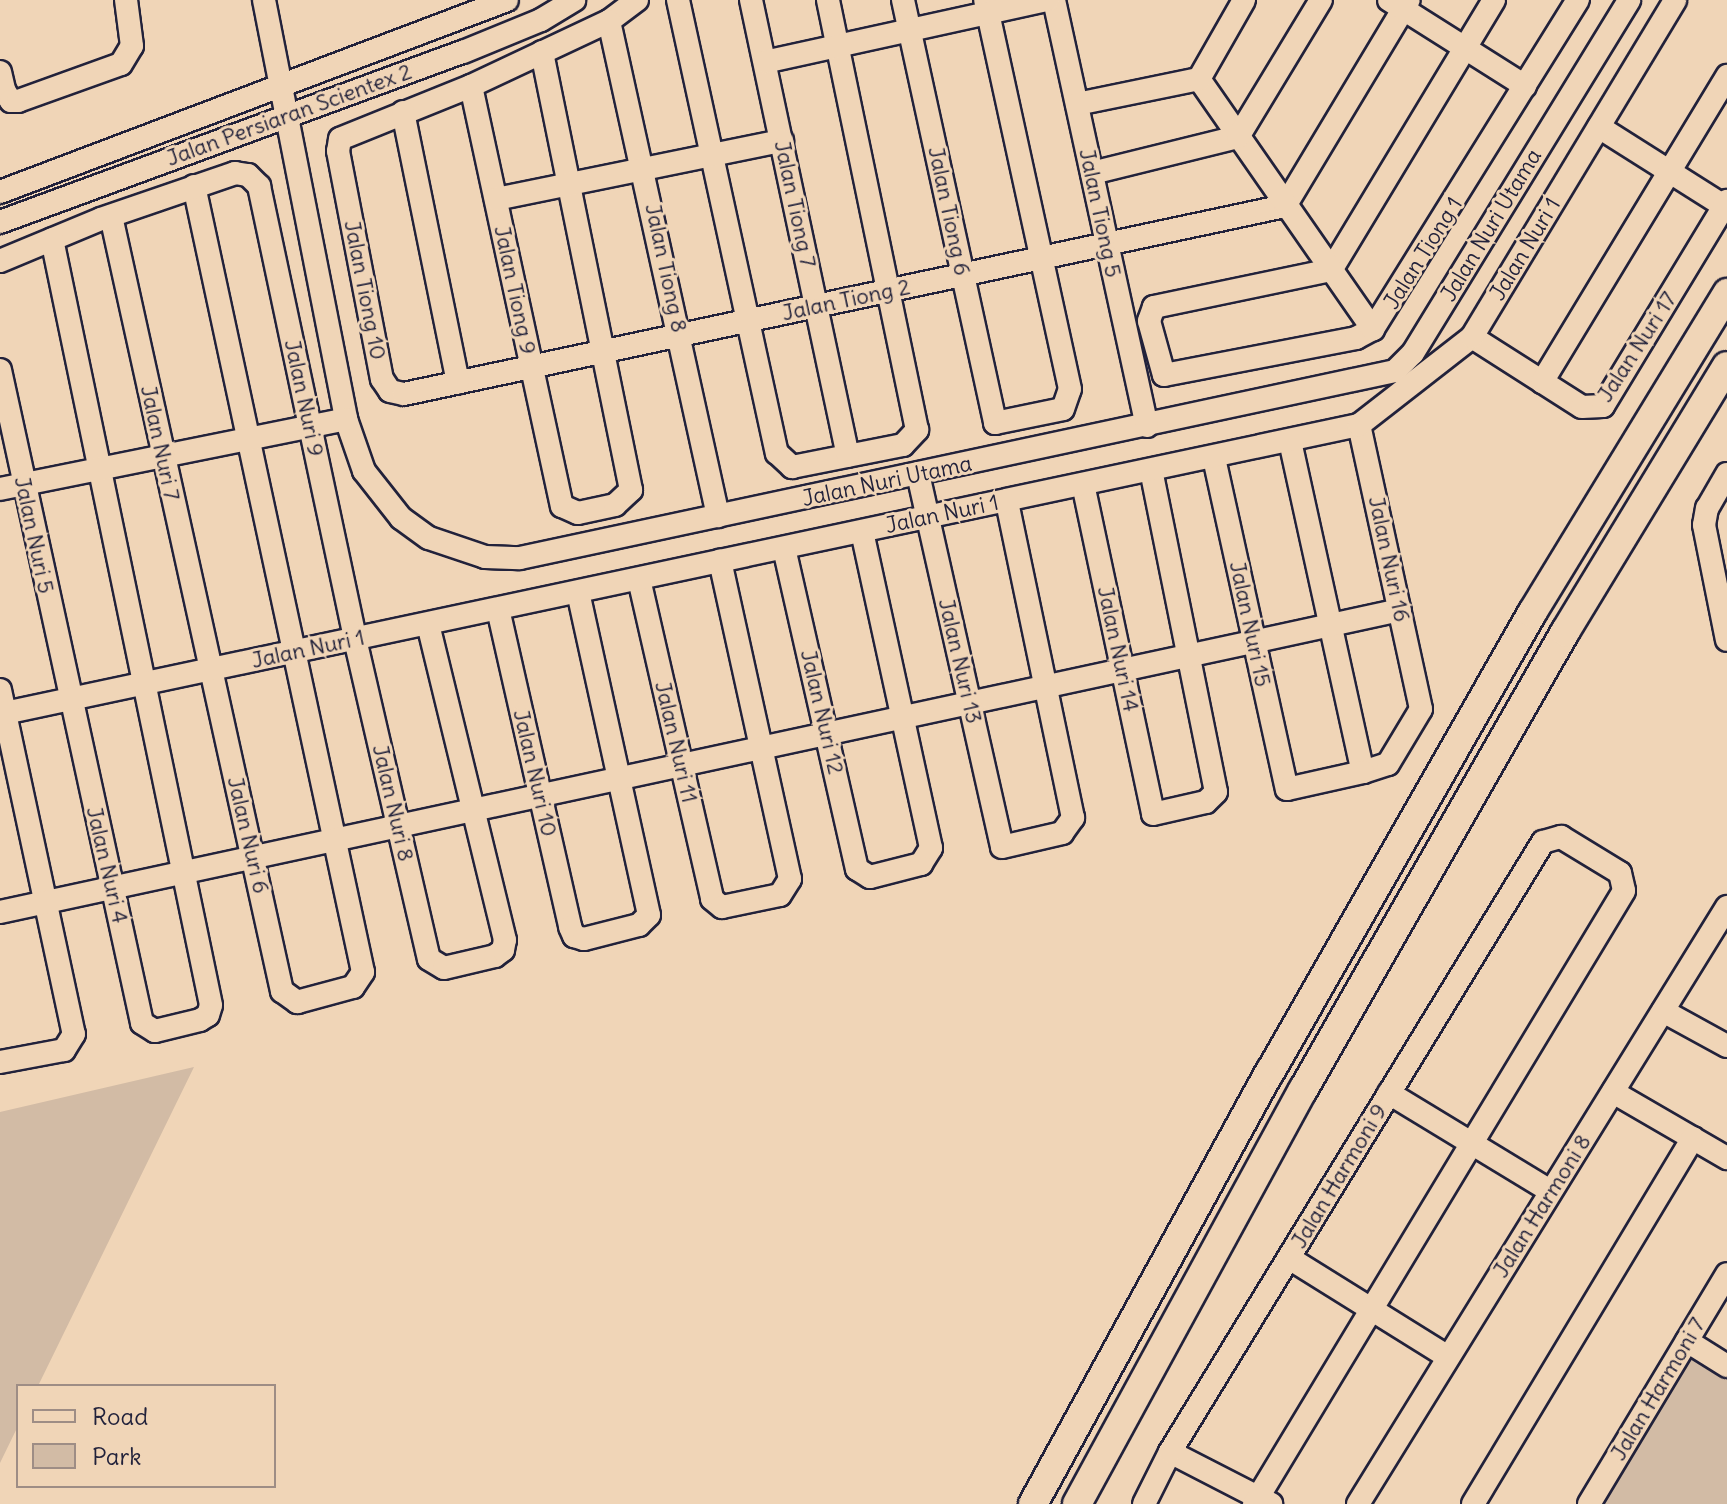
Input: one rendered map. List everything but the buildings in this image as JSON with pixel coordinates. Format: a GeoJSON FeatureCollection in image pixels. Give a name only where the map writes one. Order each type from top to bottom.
{"type":"FeatureCollection","features":[{"type":"Feature","properties":{"kind":"main road"},"geometry":{"type":"LineString","coordinates":[[1033,1504],[1270,1072],[1532,613],[1727,293]]}},
{"type":"Feature","properties":{"kind":"main road"},"geometry":{"type":"LineString","coordinates":[[1077,1504],[1303,1090],[1565,632],[1727,366]]}},
{"type":"Feature","properties":{"kind":"street"},"geometry":{"type":"LineString","coordinates":[[0,72],[11,101],[121,64],[131,53],[126,0]]}},
{"type":"Feature","properties":{"kind":"street","name":"Jalan Nuri Utama"},"geometry":{"type":"LineString","coordinates":[[264,0],[346,419],[359,459],[379,495],[401,518],[456,550],[520,558],[1380,377],[1402,366],[1629,0]]}},
{"type":"Feature","properties":{"kind":"street","name":"Jalan Persiaran Scientex 2"},"geometry":{"type":"LineString","coordinates":[[0,192],[507,0]]}},
{"type":"Feature","properties":{"kind":"street","name":"Jalan Persiaran Scientex 2"},"geometry":{"type":"LineString","coordinates":[[0,222],[286,113],[463,52],[541,20],[574,0]]}},
{"type":"Feature","properties":{"kind":"street"},"geometry":{"type":"LineString","coordinates":[[458,382],[403,112],[471,86],[609,21],[637,0]]}},
{"type":"Feature","properties":{"kind":"street"},"geometry":{"type":"LineString","coordinates":[[678,0],[715,155],[748,321],[780,459],[799,467],[903,445],[917,430],[828,0]]}},
{"type":"Feature","properties":{"kind":"street","name":"Jalan Tiong 7"},"geometry":{"type":"LineString","coordinates":[[751,0],[848,456]]}},
{"type":"Feature","properties":{"kind":"street","name":"Jalan Tiong 6"},"geometry":{"type":"LineString","coordinates":[[903,0],[995,423],[1056,411],[1070,397],[1042,258]]}},
{"type":"Feature","properties":{"kind":"street"},"geometry":{"type":"LineString","coordinates":[[765,62],[910,30],[987,6],[1047,0]]}},
{"type":"Feature","properties":{"kind":"street","name":"Jalan Tiong 5"},"geometry":{"type":"LineString","coordinates":[[1054,0],[1147,426]]}},
{"type":"Feature","properties":{"kind":"street"},"geometry":{"type":"LineString","coordinates":[[1077,104],[1199,79],[1244,0]]}},
{"type":"Feature","properties":{"kind":"street"},"geometry":{"type":"LineString","coordinates":[[1092,173],[1238,137],[1321,0]]}},
{"type":"Feature","properties":{"kind":"street"},"geometry":{"type":"LineString","coordinates":[[1331,270],[1494,0]]}},
{"type":"Feature","properties":{"kind":"street","name":"Jalan Tiong 1"},"geometry":{"type":"LineString","coordinates":[[1331,270],[1154,307],[1149,321],[1158,366],[1164,375],[1174,377],[1356,338],[1373,329],[1578,0]]}},
{"type":"Feature","properties":{"kind":"street","name":"Jalan Nuri 1"},"geometry":{"type":"LineString","coordinates":[[2,714],[1359,425],[1472,337],[1675,0]]}},
{"type":"Feature","properties":{"kind":"street"},"geometry":{"type":"LineString","coordinates":[[1285,206],[1400,3],[1525,86]]}},
{"type":"Feature","properties":{"kind":"street"},"geometry":{"type":"LineString","coordinates":[[987,6],[1042,258]]}},
{"type":"Feature","properties":{"kind":"street","name":"Jalan Tiong 8"},"geometry":{"type":"LineString","coordinates":[[609,21],[645,169],[718,516]]}},
{"type":"Feature","properties":{"kind":"street"},"geometry":{"type":"LineString","coordinates":[[542,52],[603,352]]}},
{"type":"Feature","properties":{"kind":"street"},"geometry":{"type":"LineString","coordinates":[[1542,382],[1727,76]]}},
{"type":"Feature","properties":{"kind":"street"},"geometry":{"type":"LineString","coordinates":[[1199,79],[1373,329]]}},
{"type":"Feature","properties":{"kind":"street","name":"Jalan Tiong 9"},"geometry":{"type":"LineString","coordinates":[[471,86],[564,511],[578,513],[622,502],[631,490],[603,352]]}},
{"type":"Feature","properties":{"kind":"street","name":"Jalan Tiong 10"},"geometry":{"type":"LineString","coordinates":[[403,112],[344,134],[338,145],[382,379],[390,391],[407,393]]}},
{"type":"Feature","properties":{"kind":"street"},"geometry":{"type":"LineString","coordinates":[[1599,127],[1725,203]]}},
{"type":"Feature","properties":{"kind":"street"},"geometry":{"type":"LineString","coordinates":[[496,199],[782,141]]}},
{"type":"Feature","properties":{"kind":"street","name":"Jalan Nuri 9"},"geometry":{"type":"LineString","coordinates":[[194,186],[235,173],[248,175],[261,190],[355,639]]}},
{"type":"Feature","properties":{"kind":"street"},"geometry":{"type":"LineString","coordinates":[[0,261],[194,186],[335,838]]}},
{"type":"Feature","properties":{"kind":"street","name":"Jalan Nuri 17"},"geometry":{"type":"LineString","coordinates":[[1472,337],[1582,407],[1603,406],[1725,203]]}},
{"type":"Feature","properties":{"kind":"street","name":"Jalan Tiong 2"},"geometry":{"type":"LineString","coordinates":[[407,393],[1285,206]]}},
{"type":"Feature","properties":{"kind":"street","name":"Jalan Nuri 7"},"geometry":{"type":"LineString","coordinates":[[111,216],[209,671]]}},
{"type":"Feature","properties":{"kind":"street"},"geometry":{"type":"LineString","coordinates":[[52,239],[183,872]]}},
{"type":"Feature","properties":{"kind":"street","name":"Jalan Nuri 5"},"geometry":{"type":"LineString","coordinates":[[0,370],[68,700]]}},
{"type":"Feature","properties":{"kind":"street"},"geometry":{"type":"LineString","coordinates":[[0,489],[346,419]]}},
{"type":"Feature","properties":{"kind":"street","name":"Jalan Nuri 16"},"geometry":{"type":"LineString","coordinates":[[1359,425],[1418,694],[1419,715],[1390,762],[1363,772]]}},
{"type":"Feature","properties":{"kind":"street"},"geometry":{"type":"LineString","coordinates":[[1290,441],[1363,772]]}},
{"type":"Feature","properties":{"kind":"street","name":"Jalan Nuri 15"},"geometry":{"type":"LineString","coordinates":[[1214,458],[1287,789],[1363,772]]}},
{"type":"Feature","properties":{"kind":"street"},"geometry":{"type":"LineString","coordinates":[[1151,470],[1189,655]]}},
{"type":"Feature","properties":{"kind":"street","name":"Jalan Nuri 13"},"geometry":{"type":"LineString","coordinates":[[918,474],[1002,847],[1062,833],[1072,823],[1045,685]]}},
{"type":"Feature","properties":{"kind":"street"},"geometry":{"type":"LineString","coordinates":[[1727,474],[1707,508],[1704,525],[1727,640]]}},
{"type":"Feature","properties":{"kind":"street","name":"Jalan Nuri 14"},"geometry":{"type":"LineString","coordinates":[[1083,484],[1153,814],[1206,802],[1216,792],[1189,655]]}},
{"type":"Feature","properties":{"kind":"street"},"geometry":{"type":"LineString","coordinates":[[1007,501],[1045,685]]}},
{"type":"Feature","properties":{"kind":"street"},"geometry":{"type":"LineString","coordinates":[[862,531],[902,715]]}},
{"type":"Feature","properties":{"kind":"street","name":"Jalan Nuri 12"},"geometry":{"type":"LineString","coordinates":[[784,548],[861,875],[921,864],[931,854],[902,715]]}},
{"type":"Feature","properties":{"kind":"street"},"geometry":{"type":"LineString","coordinates":[[720,561],[763,744]]}},
{"type":"Feature","properties":{"kind":"street","name":"Jalan Nuri 11"},"geometry":{"type":"LineString","coordinates":[[639,579],[716,904],[780,895],[790,885],[763,744]]}},
{"type":"Feature","properties":{"kind":"street"},"geometry":{"type":"LineString","coordinates":[[578,592],[620,776]]}},
{"type":"Feature","properties":{"kind":"street","name":"Jalan Nuri 10"},"geometry":{"type":"LineString","coordinates":[[498,609],[574,936],[584,939],[639,925],[649,915],[620,776]]}},
{"type":"Feature","properties":{"kind":"street"},"geometry":{"type":"LineString","coordinates":[[0,912],[826,730],[1254,643],[1400,610]]}},
{"type":"Feature","properties":{"kind":"street"},"geometry":{"type":"LineString","coordinates":[[428,624],[472,808]]}},
{"type":"Feature","properties":{"kind":"street","name":"Jalan Nuri 8"},"geometry":{"type":"LineString","coordinates":[[355,639],[434,966],[495,956],[505,945],[472,808]]}},
{"type":"Feature","properties":{"kind":"street","name":"Jalan Nuri 6"},"geometry":{"type":"LineString","coordinates":[[209,671],[287,999],[353,987],[363,977],[335,838]]}},
{"type":"Feature","properties":{"kind":"street"},"geometry":{"type":"LineString","coordinates":[[0,690],[2,714],[74,1039],[64,1050],[0,1062]]}},
{"type":"Feature","properties":{"kind":"street","name":"Jalan Nuri 4"},"geometry":{"type":"LineString","coordinates":[[68,700],[147,1029],[200,1020],[210,1010],[183,872]]}},
{"type":"Feature","properties":{"kind":"street","name":"Jalan Harmoni 9"},"geometry":{"type":"LineString","coordinates":[[1144,1504],[1170,1452],[1538,850],[1546,838],[1561,837],[1620,873],[1626,886],[1471,1143]]}},
{"type":"Feature","properties":{"kind":"street","name":"Jalan Harmoni 8"},"geometry":{"type":"LineString","coordinates":[[1358,1504],[1663,1011],[1718,942],[1726,908]]}},
{"type":"Feature","properties":{"kind":"street"},"geometry":{"type":"LineString","coordinates":[[1663,1011],[1727,1046]]}},
{"type":"Feature","properties":{"kind":"street"},"geometry":{"type":"LineString","coordinates":[[1613,1092],[1727,1158]]}},
{"type":"Feature","properties":{"kind":"street"},"geometry":{"type":"LineString","coordinates":[[1389,1093],[1550,1191]]}},
{"type":"Feature","properties":{"kind":"street"},"geometry":{"type":"LineString","coordinates":[[1473,1504],[1693,1138]]}},
{"type":"Feature","properties":{"kind":"street"},"geometry":{"type":"LineString","coordinates":[[1170,1452],[1261,1501],[1372,1306],[1471,1143]]}},
{"type":"Feature","properties":{"kind":"street"},"geometry":{"type":"LineString","coordinates":[[1289,1258],[1372,1306],[1448,1357]]}},
{"type":"Feature","properties":{"kind":"street","name":"Jalan Harmoni 7"},"geometry":{"type":"LineString","coordinates":[[1589,1504],[1727,1274]]}},
{"type":"Feature","properties":{"kind":"street"},"geometry":{"type":"LineString","coordinates":[[1687,1341],[1727,1366]]}},
{"type":"Feature","properties":{"kind":"green space"},"geometry":{"type":"Polygon","coordinates":[[[194,1067],[39,1384],[16,1384],[16,1430],[0,1463],[0,1112],[194,1067]]]}},
{"type":"Feature","properties":{"kind":"green space"},"geometry":{"type":"Polygon","coordinates":[[[1692,1340],[1727,1360],[1727,1504],[1596,1504],[1692,1340]]]}}]}
